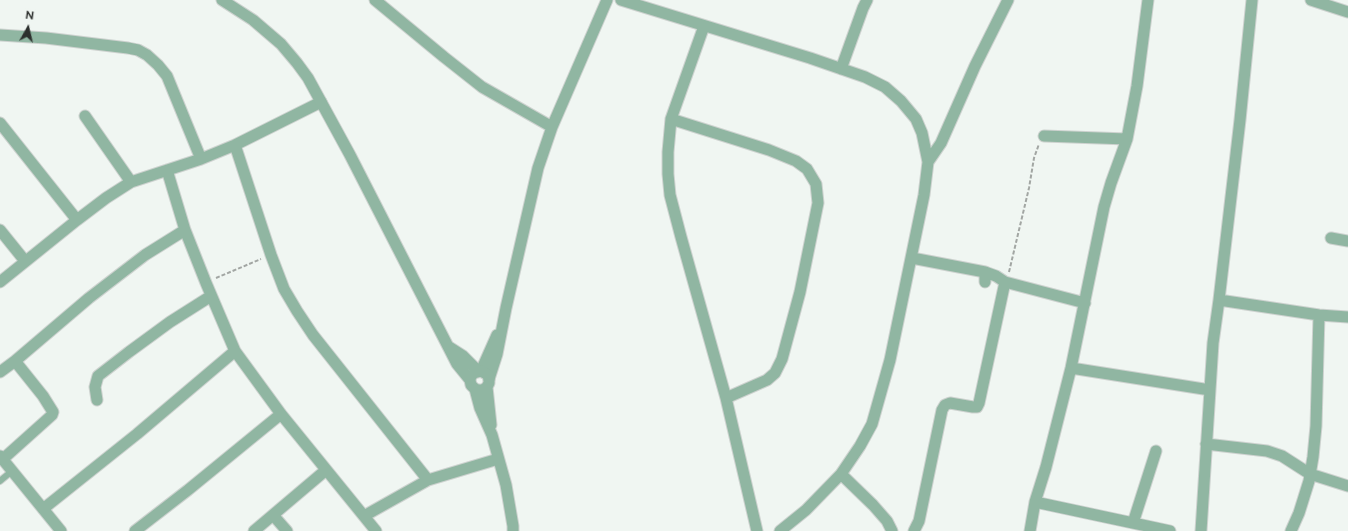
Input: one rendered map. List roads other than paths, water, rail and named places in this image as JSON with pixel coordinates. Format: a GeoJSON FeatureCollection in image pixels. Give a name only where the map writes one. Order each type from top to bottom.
{"type":"FeatureCollection","features":[{"type":"Feature","properties":{"kind":"street"},"geometry":{"type":"LineString","coordinates":[[222,0],[253,20],[281,44],[301,68],[350,155],[457,364],[472,384],[479,390],[483,390],[488,383],[497,354],[538,168],[552,126],[607,0]]}},
{"type":"Feature","properties":{"kind":"street"},"geometry":{"type":"LineString","coordinates":[[375,0],[482,87],[552,126]]}},
{"type":"Feature","properties":{"kind":"street"},"geometry":{"type":"LineString","coordinates":[[621,0],[865,77],[885,87],[902,101],[916,119],[922,132],[928,162],[924,195],[890,360],[872,424],[860,446],[841,474],[806,510],[780,531]]}},
{"type":"Feature","properties":{"kind":"street"},"geometry":{"type":"LineString","coordinates":[[841,69],[867,0]]}},
{"type":"Feature","properties":{"kind":"street"},"geometry":{"type":"LineString","coordinates":[[928,162],[941,143],[985,45],[1008,0]]}},
{"type":"Feature","properties":{"kind":"street"},"geometry":{"type":"LineString","coordinates":[[1030,531],[1035,502],[1072,368],[1104,207],[1127,139],[1137,86],[1148,0]]}},
{"type":"Feature","properties":{"kind":"street"},"geometry":{"type":"LineString","coordinates":[[1201,531],[1213,343],[1240,120],[1252,0]]}},
{"type":"Feature","properties":{"kind":"street"},"geometry":{"type":"LineString","coordinates":[[1311,0],[1347,10]]}},
{"type":"Feature","properties":{"kind":"street"},"geometry":{"type":"LineString","coordinates":[[704,26],[671,119],[668,152],[670,195],[726,398],[757,531]]}},
{"type":"Feature","properties":{"kind":"street"},"geometry":{"type":"LineString","coordinates":[[0,35],[46,38],[128,48],[138,50],[147,55],[167,76],[201,159]]}},
{"type":"Feature","properties":{"kind":"street"},"geometry":{"type":"LineString","coordinates":[[0,282],[77,220],[106,198],[131,182],[201,159],[235,145],[321,102]]}},
{"type":"Feature","properties":{"kind":"street"},"geometry":{"type":"LineString","coordinates":[[85,116],[131,182]]}},
{"type":"Feature","properties":{"kind":"street"},"geometry":{"type":"LineString","coordinates":[[671,119],[769,150],[796,162],[807,170],[816,184],[818,203],[800,292],[782,359],[775,373],[768,380],[726,398]]}},
{"type":"Feature","properties":{"kind":"street"},"geometry":{"type":"LineString","coordinates":[[0,123],[77,220]]}},
{"type":"Feature","properties":{"kind":"street"},"geometry":{"type":"LineString","coordinates":[[1044,136],[1127,139]]}},
{"type":"Feature","properties":{"kind":"street"},"geometry":{"type":"LineString","coordinates":[[235,145],[284,289],[313,336],[428,480]]}},
{"type":"Feature","properties":{"kind":"street"},"geometry":{"type":"LineString","coordinates":[[167,170],[185,230],[235,351],[281,414],[376,531]]}},
{"type":"Feature","properties":{"kind":"street"},"geometry":{"type":"LineString","coordinates":[[0,230],[25,261]]}},
{"type":"Feature","properties":{"kind":"street"},"geometry":{"type":"LineString","coordinates":[[0,372],[89,298],[145,255],[185,230]]}},
{"type":"Feature","properties":{"kind":"street"},"geometry":{"type":"LineString","coordinates":[[1331,238],[1348,242]]}},
{"type":"Feature","properties":{"kind":"street"},"geometry":{"type":"LineString","coordinates":[[912,258],[985,277],[996,276],[1005,282],[1085,303]]}},
{"type":"Feature","properties":{"kind":"street"},"geometry":{"type":"LineString","coordinates":[[914,531],[919,521],[942,410],[945,405],[950,403],[973,407],[977,407],[980,404],[1005,282]]}},
{"type":"Feature","properties":{"kind":"street"},"geometry":{"type":"LineString","coordinates":[[97,400],[95,387],[98,376],[164,326],[211,296]]}},
{"type":"Feature","properties":{"kind":"street"},"geometry":{"type":"LineString","coordinates":[[1219,300],[1318,315],[1348,317]]}},
{"type":"Feature","properties":{"kind":"street"},"geometry":{"type":"LineString","coordinates":[[1292,531],[1299,513],[1310,474],[1313,457],[1316,426],[1318,315]]}},
{"type":"Feature","properties":{"kind":"street"},"geometry":{"type":"LineString","coordinates":[[492,435],[480,408],[472,384],[474,373],[479,371],[504,324]]}},
{"type":"Feature","properties":{"kind":"street"},"geometry":{"type":"LineString","coordinates":[[448,346],[479,371],[488,375],[492,435],[509,501],[513,531]]}},
{"type":"Feature","properties":{"kind":"street"},"geometry":{"type":"LineString","coordinates":[[42,509],[138,434],[235,351]]}},
{"type":"Feature","properties":{"kind":"street"},"geometry":{"type":"LineString","coordinates":[[15,361],[43,396],[53,412],[1,457],[61,531]]}},
{"type":"Feature","properties":{"kind":"street"},"geometry":{"type":"LineString","coordinates":[[1072,368],[1210,390]]}},
{"type":"Feature","properties":{"kind":"street"},"geometry":{"type":"LineString","coordinates":[[135,531],[281,414]]}},
{"type":"Feature","properties":{"kind":"street"},"geometry":{"type":"LineString","coordinates":[[1206,444],[1266,451],[1282,456],[1310,474],[1348,486]]}},
{"type":"Feature","properties":{"kind":"street"},"geometry":{"type":"LineString","coordinates":[[1134,523],[1156,451]]}},
{"type":"Feature","properties":{"kind":"street"},"geometry":{"type":"LineString","coordinates":[[364,516],[428,480],[498,459]]}},
{"type":"Feature","properties":{"kind":"street"},"geometry":{"type":"LineString","coordinates":[[254,531],[326,470]]}},
{"type":"Feature","properties":{"kind":"street"},"geometry":{"type":"LineString","coordinates":[[841,474],[873,505],[887,521],[892,531]]}},
{"type":"Feature","properties":{"kind":"street"},"geometry":{"type":"LineString","coordinates":[[1035,502],[1170,531]]}},
{"type":"Feature","properties":{"kind":"street"},"geometry":{"type":"LineString","coordinates":[[274,515],[286,531]]}},
{"type":"Feature","properties":{"kind":"lane"},"geometry":{"type":"LineString","coordinates":[[0,480],[12,471]]}}]}
